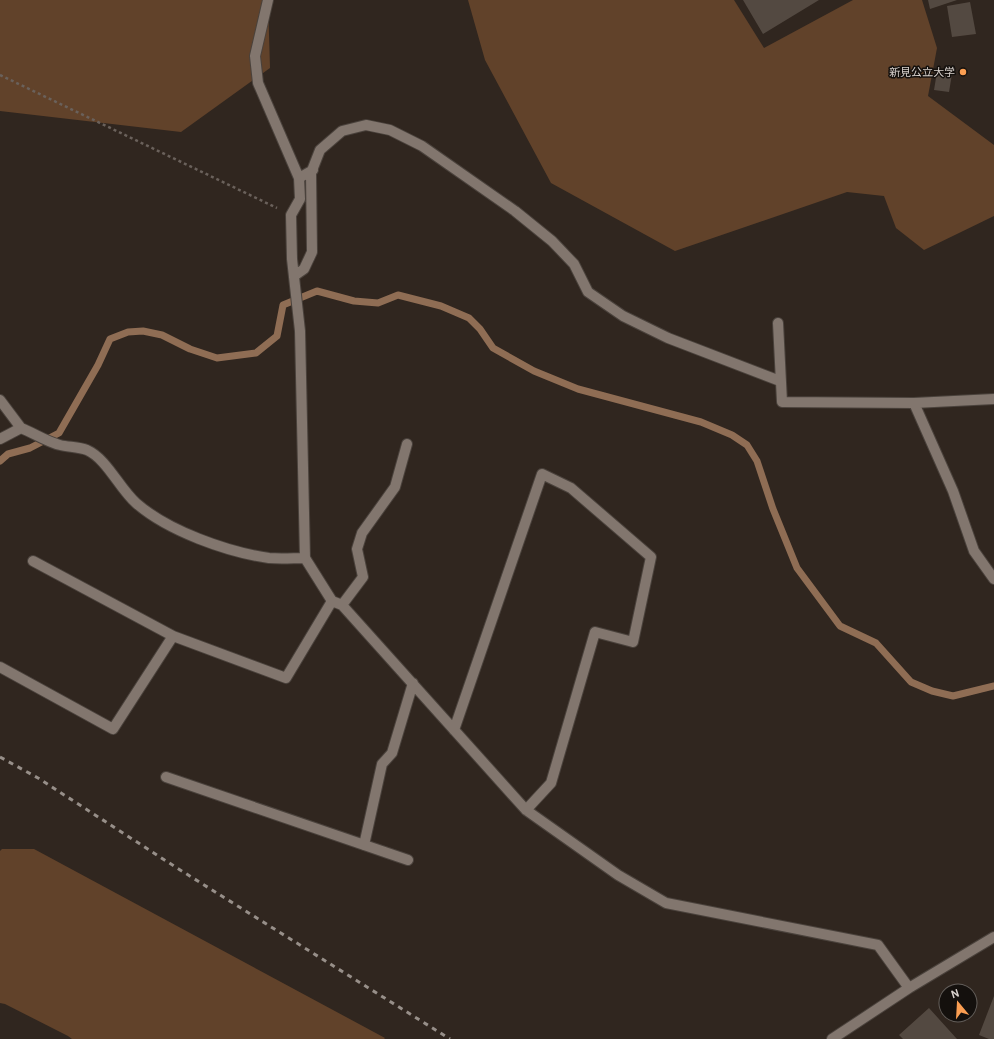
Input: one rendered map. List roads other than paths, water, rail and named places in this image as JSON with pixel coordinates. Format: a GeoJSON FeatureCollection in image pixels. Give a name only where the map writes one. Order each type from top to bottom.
{"type":"FeatureCollection","features":[{"type":"Feature","properties":{"kind":"street"},"geometry":{"type":"LineString","coordinates":[[268,0],[255,56],[258,83],[299,178],[300,199],[291,215],[294,276],[300,331],[305,558],[332,601],[342,605],[526,810],[618,876],[666,903],[878,945],[909,988]]}},
{"type":"Feature","properties":{"kind":"street"},"geometry":{"type":"LineString","coordinates":[[294,276],[304,269],[312,252],[312,170],[320,150],[342,131],[366,125],[390,130],[422,146],[515,211],[552,241],[574,264],[588,292],[623,316],[668,338],[780,381]]}},
{"type":"Feature","properties":{"kind":"street"},"geometry":{"type":"LineString","coordinates":[[299,178],[312,170]]}},
{"type":"Feature","properties":{"kind":"street"},"geometry":{"type":"LineString","coordinates":[[778,323],[782,402],[914,403],[994,399]]}},
{"type":"Feature","properties":{"kind":"street"},"geometry":{"type":"LineString","coordinates":[[0,400],[26,430],[59,445],[87,450],[104,463],[136,503],[156,517],[186,533],[236,551],[270,558],[305,558]]}},
{"type":"Feature","properties":{"kind":"street"},"geometry":{"type":"LineString","coordinates":[[914,403],[954,491],[974,551],[994,579]]}},
{"type":"Feature","properties":{"kind":"street"},"geometry":{"type":"LineString","coordinates":[[0,439],[26,430]]}},
{"type":"Feature","properties":{"kind":"street"},"geometry":{"type":"LineString","coordinates":[[342,605],[363,577],[357,549],[362,533],[395,487],[407,444]]}},
{"type":"Feature","properties":{"kind":"street"},"geometry":{"type":"LineString","coordinates":[[454,730],[542,474],[571,488],[651,557],[633,642],[595,632],[551,783],[526,810]]}},
{"type":"Feature","properties":{"kind":"street"},"geometry":{"type":"LineString","coordinates":[[33,561],[173,636],[286,678],[332,601]]}},
{"type":"Feature","properties":{"kind":"street"},"geometry":{"type":"LineString","coordinates":[[0,667],[113,729],[173,636]]}},
{"type":"Feature","properties":{"kind":"street"},"geometry":{"type":"LineString","coordinates":[[364,845],[382,764],[392,753],[412,683]]}},
{"type":"Feature","properties":{"kind":"street"},"geometry":{"type":"LineString","coordinates":[[166,777],[408,860]]}},
{"type":"Feature","properties":{"kind":"street"},"geometry":{"type":"LineString","coordinates":[[832,1039],[909,988],[994,937]]}},
{"type":"Feature","properties":{"kind":"waterway"},"geometry":{"type":"LineString","coordinates":[[0,461],[8,454],[30,448],[59,433],[98,365],[110,339],[128,332],[143,331],[162,335],[190,349],[217,358],[256,353],[277,336],[283,305],[317,291],[354,301],[378,303],[398,295],[441,306],[469,318],[480,329],[493,348],[534,371],[578,389],[701,422],[732,435],[747,445],[757,461],[773,509],[797,568],[840,626],[876,643],[911,682],[932,691],[953,696],[994,686]]}},
{"type":"Feature","properties":{"kind":"railway"},"geometry":{"type":"LineString","coordinates":[[0,757],[38,778],[177,868],[450,1039]]}},
{"type":"Feature","properties":{"kind":"place","name":"新見公立大学"},"geometry":{"type":"Point","coordinates":[963,72]}}]}
